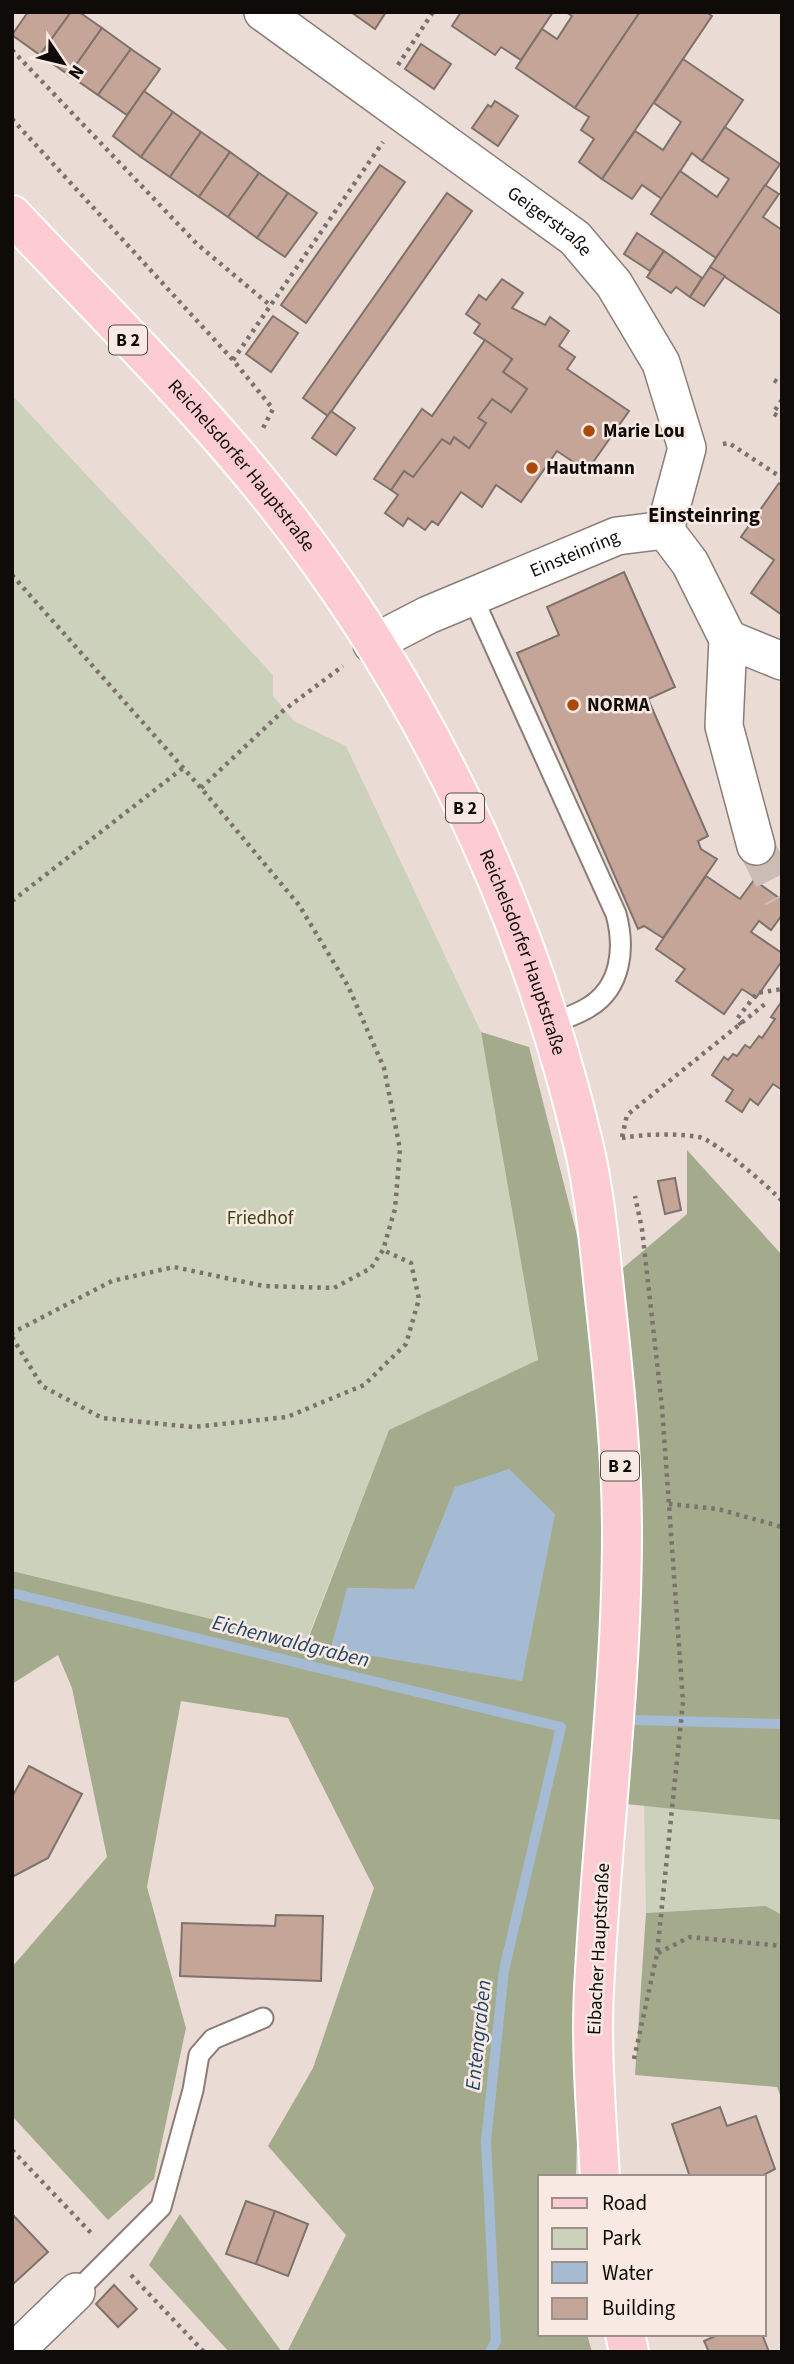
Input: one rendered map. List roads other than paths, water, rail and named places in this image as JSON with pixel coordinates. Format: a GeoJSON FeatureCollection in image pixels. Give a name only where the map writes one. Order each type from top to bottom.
{"type":"FeatureCollection","features":[{"type":"Feature","properties":{"kind":"main road","name":"Reichelsdorfer Hauptstraße"},"geometry":{"type":"LineString","coordinates":[[12,215],[243,465],[291,524],[423,725],[461,797],[513,919],[548,1025],[584,1149],[595,1211],[619,1450],[622,1529],[616,1722]]}},
{"type":"Feature","properties":{"kind":"main road","name":"Eibacher Hauptstraße"},"geometry":{"type":"LineString","coordinates":[[600,2175],[593,2062],[594,1973],[616,1722]]}},
{"type":"Feature","properties":{"kind":"street","name":"Geigerstraße"},"geometry":{"type":"LineString","coordinates":[[264,12],[575,238],[614,284],[661,363],[687,448],[665,530]]}},
{"type":"Feature","properties":{"kind":"street","name":"Einsteinring"},"geometry":{"type":"LineString","coordinates":[[372,644],[472,596],[617,536],[665,530]]}},
{"type":"Feature","properties":{"kind":"street"},"geometry":{"type":"LineString","coordinates":[[665,530],[690,563],[728,639],[724,726],[756,846]]}},
{"type":"Feature","properties":{"kind":"street"},"geometry":{"type":"LineString","coordinates":[[728,639],[782,661]]}},
{"type":"Feature","properties":{"kind":"street"},"geometry":{"type":"LineString","coordinates":[[14,2352],[76,2292]]}},
{"type":"Feature","properties":{"kind":"lane"},"geometry":{"type":"LineString","coordinates":[[472,596],[617,914],[622,934],[622,957],[611,984],[591,1007],[548,1025]]}},
{"type":"Feature","properties":{"kind":"lane"},"geometry":{"type":"LineString","coordinates":[[76,2292],[161,2207],[193,2090],[199,2055],[213,2039],[262,2018]]}},
{"type":"Feature","properties":{"kind":"water"},"geometry":{"type":"Polygon","coordinates":[[[509,1469],[555,1514],[522,1681],[331,1649],[347,1588],[414,1589],[455,1487],[509,1469]]]}},
{"type":"Feature","properties":{"kind":"waterway","name":"Entengraben"},"geometry":{"type":"LineString","coordinates":[[12,1593],[561,1727],[504,1970],[486,2141],[496,2341],[490,2352]]}},
{"type":"Feature","properties":{"kind":"waterway","name":"Entengraben"},"geometry":{"type":"LineString","coordinates":[[635,1720],[782,1724]]}},
{"type":"Feature","properties":{"kind":"tunnel"},"geometry":{"type":"LineString","coordinates":[[756,846],[782,897]]}},
{"type":"Feature","properties":{"kind":"place","name":"Marie Lou"},"geometry":{"type":"Point","coordinates":[589,431]}},
{"type":"Feature","properties":{"kind":"place","name":"Hautmann"},"geometry":{"type":"Point","coordinates":[532,468]}},
{"type":"Feature","properties":{"kind":"place","name":"NORMA"},"geometry":{"type":"Point","coordinates":[573,705]}},
{"type":"Feature","properties":{"kind":"district","name":"Einsteinring"},"geometry":{"type":"Point","coordinates":[704,515]}},
{"type":"Feature","properties":{"kind":"park label","name":"Friedhof"},"geometry":{"type":"Point","coordinates":[260,1218]}},
{"type":"Feature","properties":{"kind":"water label","name":"Eichenwaldgraben"},"geometry":{"type":"Point","coordinates":[291,1641]}}]}
